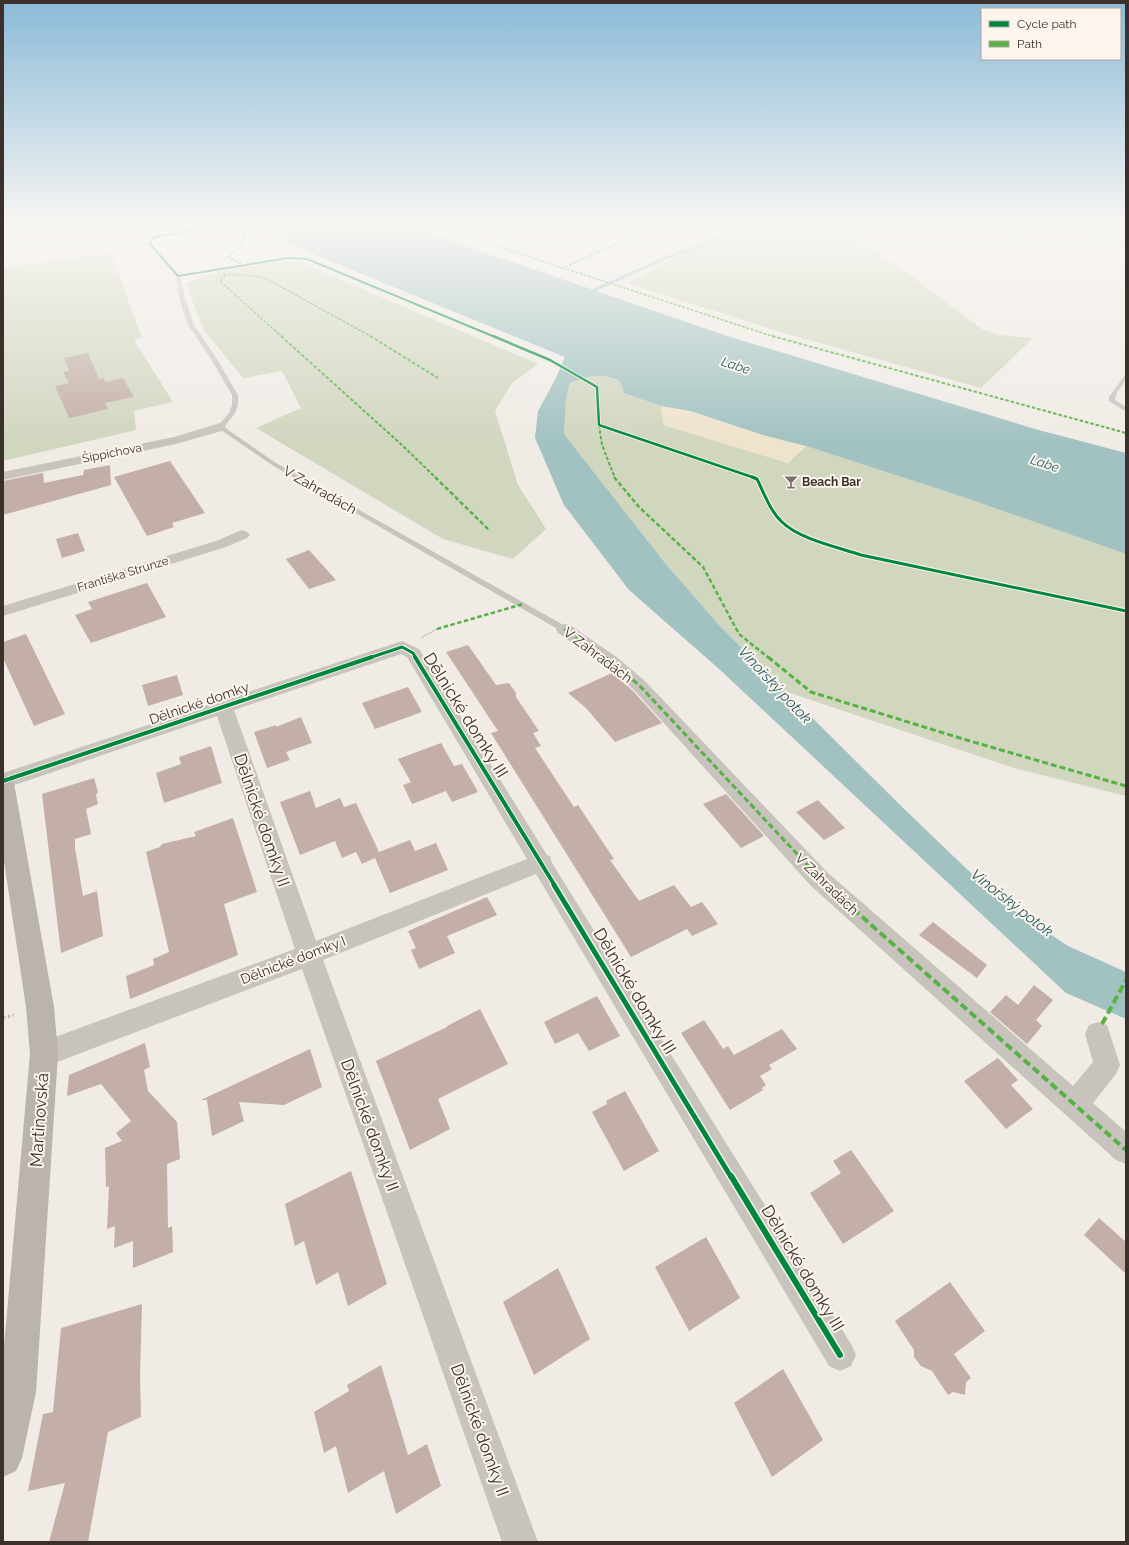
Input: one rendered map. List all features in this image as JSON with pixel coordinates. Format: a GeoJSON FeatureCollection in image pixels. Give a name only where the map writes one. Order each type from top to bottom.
{"type":"FeatureCollection","features":[{"type":"Feature","properties":{"kind":"street","name":"Šippichova"},"geometry":{"type":"LineString","coordinates":[[3,476],[176,440],[220,427]]}},
{"type":"Feature","properties":{"kind":"street","name":"Františka Strunze"},"geometry":{"type":"LineString","coordinates":[[3,611],[221,544],[242,535]]}},
{"type":"Feature","properties":{"kind":"street","name":"V Zahradách"},"geometry":{"type":"LineString","coordinates":[[564,629],[612,662],[639,686],[819,880],[1126,1150]]}},
{"type":"Feature","properties":{"kind":"street","name":"Dělnické domky"},"geometry":{"type":"LineString","coordinates":[[3,782],[402,647]]}},
{"type":"Feature","properties":{"kind":"street","name":"Dělnické domky III"},"geometry":{"type":"LineString","coordinates":[[402,647],[413,653],[542,862],[840,1355]]}},
{"type":"Feature","properties":{"kind":"street","name":"Dělnické domky II"},"geometry":{"type":"LineString","coordinates":[[223,707],[308,955],[520,1542]]}},
{"type":"Feature","properties":{"kind":"street","name":"Martinovská"},"geometry":{"type":"LineString","coordinates":[[3,782],[40,1007],[44,1054],[18,1392],[3,1458]]}},
{"type":"Feature","properties":{"kind":"street","name":"Dělnické domky I"},"geometry":{"type":"LineString","coordinates":[[44,1054],[308,955],[542,862]]}},
{"type":"Feature","properties":{"kind":"street"},"geometry":{"type":"LineString","coordinates":[[1075,1104],[1107,1065],[1098,1034]]}},
{"type":"Feature","properties":{"kind":"lane"},"geometry":{"type":"LineString","coordinates":[[182,298],[191,325],[212,356],[235,395],[235,405],[232,413],[220,427]]}},
{"type":"Feature","properties":{"kind":"lane"},"geometry":{"type":"LineString","coordinates":[[1126,377],[1112,397],[1112,401],[1126,410]]}},
{"type":"Feature","properties":{"kind":"lane","name":"V Zahradách"},"geometry":{"type":"LineString","coordinates":[[220,427],[274,464],[564,629]]}},
{"type":"Feature","properties":{"kind":"green space"},"geometry":{"type":"Polygon","coordinates":[[[3,298],[127,298],[142,338],[134,340],[173,402],[134,411],[136,430],[3,461],[3,298]]]}},
{"type":"Feature","properties":{"kind":"green space"},"geometry":{"type":"Polygon","coordinates":[[[192,298],[384,298],[538,364],[512,383],[495,411],[518,485],[546,529],[513,559],[443,539],[256,428],[301,408],[282,371],[243,378],[203,329],[192,298]]]}},
{"type":"Feature","properties":{"kind":"green space"},"geometry":{"type":"Polygon","coordinates":[[[674,298],[941,298],[982,329],[999,335],[1033,338],[981,388],[777,331],[674,298]]]}},
{"type":"Feature","properties":{"kind":"green space"},"geometry":{"type":"Polygon","coordinates":[[[594,374],[619,380],[624,393],[661,406],[664,425],[788,463],[806,446],[960,496],[1126,554],[1126,796],[1014,768],[787,692],[718,624],[665,563],[564,434],[566,399],[570,383],[594,374]]]}},
{"type":"Feature","properties":{"kind":"sand"},"geometry":{"type":"Polygon","coordinates":[[[661,406],[698,414],[806,446],[788,463],[664,425],[661,406]]]}},
{"type":"Feature","properties":{"kind":"water"},"geometry":{"type":"Polygon","coordinates":[[[421,298],[617,298],[727,336],[1035,429],[1126,453],[1126,554],[960,496],[806,446],[763,435],[690,411],[661,406],[624,393],[619,380],[605,376],[584,378],[570,383],[566,399],[564,434],[665,563],[718,624],[899,804],[1001,902],[1068,946],[1126,972],[1126,1019],[1066,993],[718,668],[629,590],[564,505],[535,438],[538,411],[555,380],[565,357],[421,298]]]}},
{"type":"Feature","properties":{"kind":"building"},"geometry":{"type":"Polygon","coordinates":[[[88,353],[99,379],[103,378],[106,382],[123,378],[134,397],[105,403],[108,409],[69,418],[55,386],[69,383],[63,372],[69,371],[64,358],[88,353]]]}},
{"type":"Feature","properties":{"kind":"building"},"geometry":{"type":"Polygon","coordinates":[[[170,461],[205,513],[172,523],[174,527],[147,536],[114,477],[170,461]]]}},
{"type":"Feature","properties":{"kind":"building"},"geometry":{"type":"Polygon","coordinates":[[[110,465],[111,485],[3,515],[3,481],[43,473],[44,483],[83,475],[84,470],[110,465]]]}},
{"type":"Feature","properties":{"kind":"building"},"geometry":{"type":"Polygon","coordinates":[[[78,533],[85,551],[62,558],[56,539],[78,533]]]}},
{"type":"Feature","properties":{"kind":"building"},"geometry":{"type":"Polygon","coordinates":[[[309,550],[336,580],[309,589],[286,559],[309,550]]]}},
{"type":"Feature","properties":{"kind":"building"},"geometry":{"type":"Polygon","coordinates":[[[147,583],[166,617],[91,643],[75,615],[92,609],[88,602],[147,583]]]}},
{"type":"Feature","properties":{"kind":"building"},"geometry":{"type":"Polygon","coordinates":[[[26,634],[65,714],[34,726],[3,658],[3,642],[26,634]]]}},
{"type":"Feature","properties":{"kind":"building"},"geometry":{"type":"Polygon","coordinates":[[[468,645],[496,685],[509,683],[516,693],[516,697],[539,731],[533,733],[541,746],[535,748],[574,807],[578,805],[614,859],[610,860],[639,901],[674,885],[691,907],[702,902],[718,924],[692,936],[687,929],[631,957],[491,733],[498,731],[446,652],[468,645]]]}},
{"type":"Feature","properties":{"kind":"building"},"geometry":{"type":"Polygon","coordinates":[[[612,673],[632,690],[662,723],[615,742],[586,708],[568,693],[612,673]]]}},
{"type":"Feature","properties":{"kind":"building"},"geometry":{"type":"Polygon","coordinates":[[[177,675],[183,695],[148,706],[142,685],[177,675]]]}},
{"type":"Feature","properties":{"kind":"building"},"geometry":{"type":"Polygon","coordinates":[[[408,687],[422,712],[375,729],[362,703],[408,687]]]}},
{"type":"Feature","properties":{"kind":"building"},"geometry":{"type":"Polygon","coordinates":[[[301,717],[312,743],[286,752],[290,760],[267,768],[254,732],[276,725],[276,727],[301,717]]]}},
{"type":"Feature","properties":{"kind":"building"},"geometry":{"type":"Polygon","coordinates":[[[441,743],[454,766],[462,764],[478,792],[452,802],[446,791],[412,804],[403,785],[411,782],[398,759],[441,743]]]}},
{"type":"Feature","properties":{"kind":"building"},"geometry":{"type":"Polygon","coordinates":[[[211,746],[222,783],[164,803],[156,773],[181,764],[179,757],[211,746]]]}},
{"type":"Feature","properties":{"kind":"building"},"geometry":{"type":"Polygon","coordinates":[[[94,778],[98,792],[96,795],[98,804],[86,809],[91,834],[75,839],[75,848],[83,896],[97,891],[103,936],[61,953],[42,794],[94,778]]]}},
{"type":"Feature","properties":{"kind":"building"},"geometry":{"type":"Polygon","coordinates":[[[310,791],[316,808],[340,798],[344,807],[356,803],[379,852],[410,840],[415,851],[436,843],[448,870],[390,893],[375,858],[362,864],[356,852],[342,858],[335,841],[300,855],[280,802],[310,791]]]}},
{"type":"Feature","properties":{"kind":"building"},"geometry":{"type":"Polygon","coordinates":[[[726,794],[764,836],[741,848],[703,804],[726,794]]]}},
{"type":"Feature","properties":{"kind":"building"},"geometry":{"type":"Polygon","coordinates":[[[818,800],[845,828],[824,840],[796,812],[818,800]]]}},
{"type":"Feature","properties":{"kind":"building"},"geometry":{"type":"Polygon","coordinates":[[[233,818],[257,892],[224,904],[238,955],[130,999],[126,976],[154,965],[153,959],[169,952],[146,852],[160,847],[162,844],[196,836],[194,832],[233,818]]]}},
{"type":"Feature","properties":{"kind":"building"},"geometry":{"type":"Polygon","coordinates":[[[487,897],[497,915],[447,936],[455,953],[419,969],[411,950],[416,948],[408,931],[487,897]]]}},
{"type":"Feature","properties":{"kind":"building"},"geometry":{"type":"Polygon","coordinates":[[[933,922],[987,965],[977,978],[919,935],[933,922]]]}},
{"type":"Feature","properties":{"kind":"building"},"geometry":{"type":"Polygon","coordinates":[[[1034,985],[1053,1000],[1036,1020],[1042,1026],[1027,1044],[990,1012],[1006,995],[1018,1005],[1034,985]]]}},
{"type":"Feature","properties":{"kind":"building"},"geometry":{"type":"Polygon","coordinates":[[[597,996],[620,1036],[589,1051],[578,1033],[555,1044],[544,1022],[597,996]]]}},
{"type":"Feature","properties":{"kind":"building"},"geometry":{"type":"Polygon","coordinates":[[[480,1009],[508,1064],[438,1099],[450,1129],[410,1150],[376,1061],[447,1027],[480,1009]]]}},
{"type":"Feature","properties":{"kind":"building"},"geometry":{"type":"Polygon","coordinates":[[[704,1020],[723,1049],[728,1046],[734,1055],[782,1029],[797,1049],[769,1065],[772,1069],[760,1076],[766,1085],[762,1088],[763,1090],[730,1110],[681,1033],[704,1020]]]}},
{"type":"Feature","properties":{"kind":"building"},"geometry":{"type":"Polygon","coordinates":[[[145,1043],[150,1067],[144,1070],[148,1091],[177,1122],[180,1159],[167,1164],[168,1228],[172,1226],[173,1252],[133,1268],[133,1241],[114,1248],[115,1226],[107,1229],[109,1186],[106,1187],[105,1148],[122,1141],[116,1133],[131,1121],[101,1084],[67,1096],[69,1075],[145,1043]]]}},
{"type":"Feature","properties":{"kind":"building"},"geometry":{"type":"Polygon","coordinates":[[[310,1049],[322,1087],[284,1105],[239,1102],[244,1121],[212,1136],[207,1100],[201,1100],[310,1049]]]}},
{"type":"Feature","properties":{"kind":"building"},"geometry":{"type":"Polygon","coordinates":[[[998,1058],[1018,1080],[1011,1085],[1033,1109],[1006,1129],[964,1081],[998,1058]]]}},
{"type":"Feature","properties":{"kind":"building"},"geometry":{"type":"Polygon","coordinates":[[[625,1091],[659,1151],[624,1171],[592,1112],[607,1104],[606,1101],[625,1091]]]}},
{"type":"Feature","properties":{"kind":"building"},"geometry":{"type":"Polygon","coordinates":[[[851,1150],[894,1211],[843,1244],[810,1193],[841,1173],[833,1161],[851,1150]]]}},
{"type":"Feature","properties":{"kind":"building"},"geometry":{"type":"Polygon","coordinates":[[[351,1171],[387,1284],[348,1306],[338,1272],[316,1285],[304,1241],[295,1246],[285,1204],[351,1171]]]}},
{"type":"Feature","properties":{"kind":"building"},"geometry":{"type":"Polygon","coordinates":[[[1099,1218],[1126,1242],[1126,1274],[1084,1235],[1099,1218]]]}},
{"type":"Feature","properties":{"kind":"building"},"geometry":{"type":"Polygon","coordinates":[[[706,1237],[740,1298],[689,1331],[655,1267],[706,1237]]]}},
{"type":"Feature","properties":{"kind":"building"},"geometry":{"type":"Polygon","coordinates":[[[558,1268],[590,1339],[534,1375],[503,1302],[558,1268]]]}},
{"type":"Feature","properties":{"kind":"building"},"geometry":{"type":"Polygon","coordinates":[[[950,1282],[985,1331],[954,1354],[971,1378],[966,1382],[965,1395],[953,1392],[948,1395],[932,1371],[921,1366],[914,1357],[914,1350],[895,1321],[950,1282]]]}},
{"type":"Feature","properties":{"kind":"building"},"geometry":{"type":"Polygon","coordinates":[[[142,1304],[140,1376],[141,1417],[108,1432],[88,1542],[49,1542],[65,1483],[28,1491],[43,1414],[53,1412],[61,1328],[142,1304]]]}},
{"type":"Feature","properties":{"kind":"building"},"geometry":{"type":"Polygon","coordinates":[[[381,1365],[408,1455],[427,1444],[441,1486],[396,1514],[384,1471],[348,1493],[336,1446],[324,1453],[314,1412],[349,1391],[347,1385],[381,1365]]]}},
{"type":"Feature","properties":{"kind":"building"},"geometry":{"type":"Polygon","coordinates":[[[783,1369],[823,1440],[772,1477],[734,1403],[783,1369]]]}},
{"type":"Feature","properties":{"kind":"marked path"},"geometry":{"type":"LineString","coordinates":[[239,298],[402,445],[490,531]]}},
{"type":"Feature","properties":{"kind":"marked path"},"geometry":{"type":"LineString","coordinates":[[302,298],[390,347],[438,378]]}},
{"type":"Feature","properties":{"kind":"marked path"},"geometry":{"type":"LineString","coordinates":[[653,298],[784,340],[1126,433]]}},
{"type":"Feature","properties":{"kind":"marked path"},"geometry":{"type":"LineString","coordinates":[[599,425],[602,445],[613,476],[639,507],[703,567],[739,634],[811,692],[963,739],[1126,786]]}},
{"type":"Feature","properties":{"kind":"marked path"},"geometry":{"type":"LineString","coordinates":[[437,629],[463,620],[523,604]]}},
{"type":"Feature","properties":{"kind":"marked path"},"geometry":{"type":"LineString","coordinates":[[564,629],[612,662],[639,685],[819,879],[1126,1150]]}},
{"type":"Feature","properties":{"kind":"marked path"},"geometry":{"type":"LineString","coordinates":[[1102,1024],[1126,980]]}},
{"type":"Feature","properties":{"kind":"cycle path"},"geometry":{"type":"LineString","coordinates":[[401,298],[550,360],[597,387],[599,425],[757,479],[780,521],[802,534],[861,555],[1109,606],[1126,611]]}},
{"type":"Feature","properties":{"kind":"cycle path"},"geometry":{"type":"LineString","coordinates":[[3,781],[402,647],[413,653],[840,1355]]}},
{"type":"Feature","properties":{"kind":"place","name":"Beach Bar"},"geometry":{"type":"Point","coordinates":[791,482]}},
{"type":"Feature","properties":{"kind":"water label","name":"Labe"},"geometry":{"type":"Point","coordinates":[736,365]}},
{"type":"Feature","properties":{"kind":"water label","name":"Labe"},"geometry":{"type":"Point","coordinates":[1045,463]}},
{"type":"Feature","properties":{"kind":"water label","name":"Vinořský potok"},"geometry":{"type":"Point","coordinates":[775,685]}},
{"type":"Feature","properties":{"kind":"water label","name":"Vinořský potok"},"geometry":{"type":"Point","coordinates":[1012,903]}}]}
